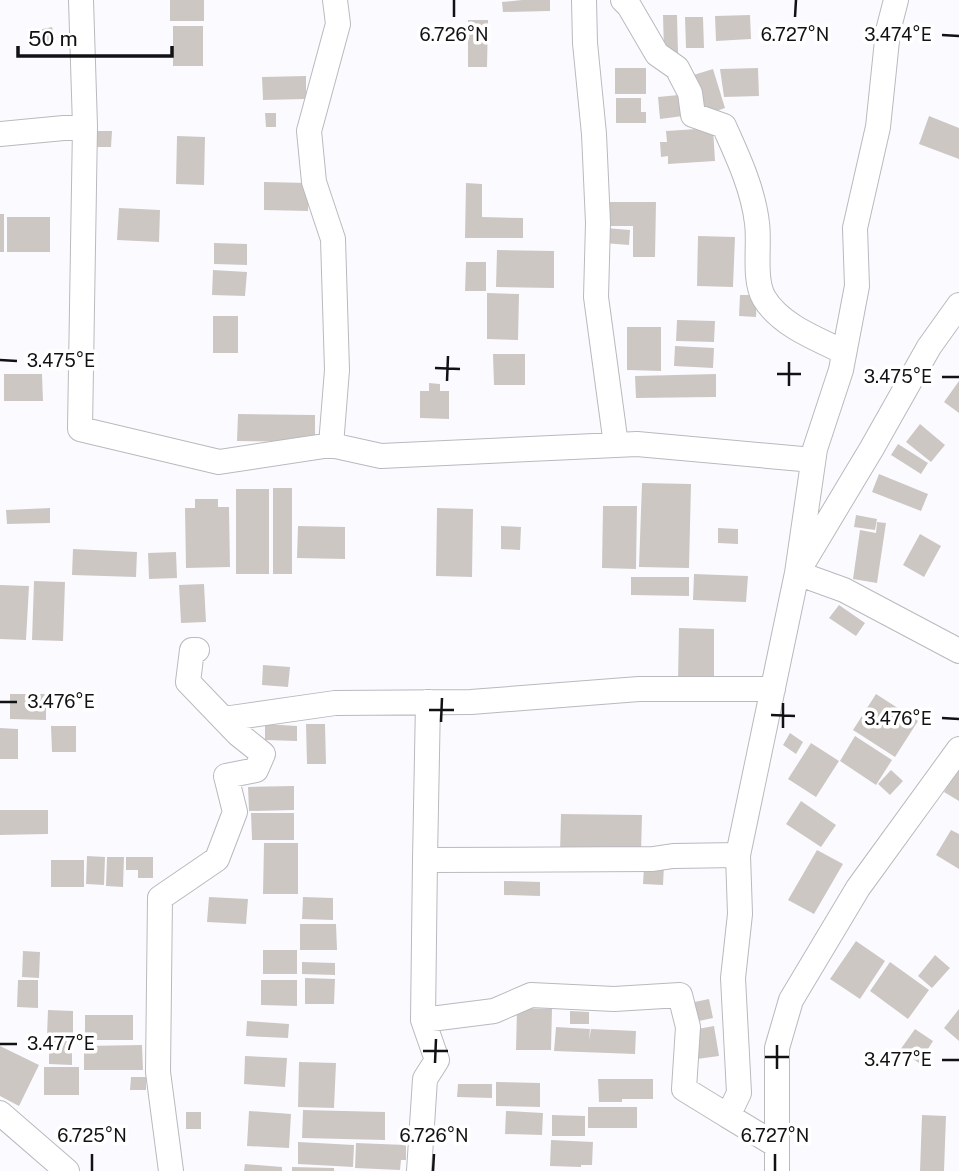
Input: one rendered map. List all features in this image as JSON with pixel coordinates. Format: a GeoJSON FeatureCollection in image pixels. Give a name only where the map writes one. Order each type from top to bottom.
{"type":"FeatureCollection","features":[{"type":"Feature","properties":{"kind":"street"},"geometry":{"type":"LineString","coordinates":[[81,0],[85,126],[80,429],[219,462],[331,445],[381,456],[638,444],[813,460]]}},
{"type":"Feature","properties":{"kind":"street"},"geometry":{"type":"LineString","coordinates":[[331,445],[337,370],[332,239],[314,182],[309,131],[338,24],[335,0]]}},
{"type":"Feature","properties":{"kind":"street"},"geometry":{"type":"LineString","coordinates":[[584,0],[598,223],[596,297],[616,445]]}},
{"type":"Feature","properties":{"kind":"street"},"geometry":{"type":"LineString","coordinates":[[623,0],[657,54],[677,68],[690,93],[693,115],[724,126],[753,199],[757,225],[759,285],[764,298],[774,310],[803,332],[844,352]]}},
{"type":"Feature","properties":{"kind":"street"},"geometry":{"type":"LineString","coordinates":[[728,1116],[738,1093],[733,978],[740,914],[738,855],[797,573],[813,460],[841,370],[857,286],[855,228],[878,127],[888,31],[896,0]]}},
{"type":"Feature","properties":{"kind":"street"},"geometry":{"type":"LineString","coordinates":[[0,134],[85,126]]}},
{"type":"Feature","properties":{"kind":"street"},"geometry":{"type":"LineString","coordinates":[[797,573],[872,449],[929,347],[959,305]]}},
{"type":"Feature","properties":{"kind":"street"},"geometry":{"type":"LineString","coordinates":[[797,573],[844,590],[959,651]]}},
{"type":"Feature","properties":{"kind":"street"},"geometry":{"type":"LineString","coordinates":[[172,1171],[158,1072],[160,898],[217,859],[235,812],[226,776],[256,770],[263,754],[188,682],[192,650],[197,650]]}},
{"type":"Feature","properties":{"kind":"street"},"geometry":{"type":"LineString","coordinates":[[224,719],[335,703],[471,702],[639,689],[773,689]]}},
{"type":"Feature","properties":{"kind":"street"},"geometry":{"type":"LineString","coordinates":[[419,1171],[425,1079],[438,1060],[424,1020],[428,702]]}},
{"type":"Feature","properties":{"kind":"street"},"geometry":{"type":"LineString","coordinates":[[777,1171],[777,1048],[791,1000],[858,888],[959,749]]}},
{"type":"Feature","properties":{"kind":"street"},"geometry":{"type":"LineString","coordinates":[[425,860],[653,859],[738,855]]}},
{"type":"Feature","properties":{"kind":"street"},"geometry":{"type":"LineString","coordinates":[[424,1020],[494,1011],[531,995],[614,999],[680,995],[688,1027],[684,1089],[776,1145]]}},
{"type":"Feature","properties":{"kind":"street"},"geometry":{"type":"LineString","coordinates":[[0,1113],[67,1171]]}},
{"type":"Feature","properties":{"kind":"building"},"geometry":{"type":"Polygon","coordinates":[[[170,0],[204,0],[204,21],[170,21],[170,0]]]}},
{"type":"Feature","properties":{"kind":"building"},"geometry":{"type":"Polygon","coordinates":[[[550,0],[550,11],[503,12],[502,2],[550,0]]]}},
{"type":"Feature","properties":{"kind":"building"},"geometry":{"type":"Polygon","coordinates":[[[663,15],[677,15],[678,53],[664,53],[663,15]]]}},
{"type":"Feature","properties":{"kind":"building"},"geometry":{"type":"Polygon","coordinates":[[[750,15],[751,39],[716,41],[715,16],[750,15]]]}},
{"type":"Feature","properties":{"kind":"building"},"geometry":{"type":"Polygon","coordinates":[[[685,17],[703,17],[704,48],[686,48],[685,17]]]}},
{"type":"Feature","properties":{"kind":"building"},"geometry":{"type":"Polygon","coordinates":[[[468,20],[488,20],[487,67],[468,67],[468,20]]]}},
{"type":"Feature","properties":{"kind":"building"},"geometry":{"type":"Polygon","coordinates":[[[173,26],[203,26],[203,66],[173,66],[173,26]]]}},
{"type":"Feature","properties":{"kind":"building"},"geometry":{"type":"Polygon","coordinates":[[[52,27],[55,41],[41,44],[38,30],[52,27]]]}},
{"type":"Feature","properties":{"kind":"building"},"geometry":{"type":"Polygon","coordinates":[[[615,68],[646,68],[646,94],[615,94],[615,68]]]}},
{"type":"Feature","properties":{"kind":"building"},"geometry":{"type":"Polygon","coordinates":[[[758,68],[759,96],[724,97],[720,69],[758,68]]]}},
{"type":"Feature","properties":{"kind":"building"},"geometry":{"type":"Polygon","coordinates":[[[713,69],[725,108],[700,117],[687,77],[713,69]]]}},
{"type":"Feature","properties":{"kind":"building"},"geometry":{"type":"Polygon","coordinates":[[[306,76],[306,99],[263,100],[262,77],[306,76]]]}},
{"type":"Feature","properties":{"kind":"building"},"geometry":{"type":"Polygon","coordinates":[[[689,94],[691,115],[660,119],[658,97],[689,94]]]}},
{"type":"Feature","properties":{"kind":"building"},"geometry":{"type":"Polygon","coordinates":[[[616,98],[641,98],[641,112],[646,112],[646,123],[616,123],[616,98]]]}},
{"type":"Feature","properties":{"kind":"building"},"geometry":{"type":"Polygon","coordinates":[[[265,113],[276,113],[276,127],[266,127],[265,113]]]}},
{"type":"Feature","properties":{"kind":"building"},"geometry":{"type":"Polygon","coordinates":[[[929,116],[959,128],[959,159],[919,144],[929,116]]]}},
{"type":"Feature","properties":{"kind":"building"},"geometry":{"type":"Polygon","coordinates":[[[713,128],[715,161],[668,164],[668,156],[661,157],[660,142],[667,142],[666,131],[713,128]]]}},
{"type":"Feature","properties":{"kind":"building"},"geometry":{"type":"Polygon","coordinates":[[[92,131],[112,131],[111,147],[92,147],[92,131]]]}},
{"type":"Feature","properties":{"kind":"building"},"geometry":{"type":"Polygon","coordinates":[[[177,136],[205,137],[204,185],[176,184],[177,136]]]}},
{"type":"Feature","properties":{"kind":"building"},"geometry":{"type":"Polygon","coordinates":[[[264,182],[309,183],[308,211],[264,210],[264,182]]]}},
{"type":"Feature","properties":{"kind":"building"},"geometry":{"type":"Polygon","coordinates":[[[466,183],[482,184],[482,217],[523,218],[523,238],[465,238],[466,183]]]}},
{"type":"Feature","properties":{"kind":"building"},"geometry":{"type":"Polygon","coordinates":[[[610,202],[656,202],[655,257],[633,257],[633,226],[610,226],[610,202]]]}},
{"type":"Feature","properties":{"kind":"building"},"geometry":{"type":"Polygon","coordinates":[[[119,208],[160,210],[159,242],[117,240],[119,208]]]}},
{"type":"Feature","properties":{"kind":"building"},"geometry":{"type":"Polygon","coordinates":[[[0,214],[4,214],[4,252],[0,252],[0,214]]]}},
{"type":"Feature","properties":{"kind":"building"},"geometry":{"type":"Polygon","coordinates":[[[7,217],[50,217],[50,252],[7,252],[7,217]]]}},
{"type":"Feature","properties":{"kind":"building"},"geometry":{"type":"Polygon","coordinates":[[[605,228],[630,230],[629,245],[604,243],[605,228]]]}},
{"type":"Feature","properties":{"kind":"building"},"geometry":{"type":"Polygon","coordinates":[[[698,236],[735,237],[733,287],[697,286],[698,236]]]}},
{"type":"Feature","properties":{"kind":"building"},"geometry":{"type":"Polygon","coordinates":[[[214,243],[247,244],[247,265],[214,264],[214,243]]]}},
{"type":"Feature","properties":{"kind":"building"},"geometry":{"type":"Polygon","coordinates":[[[497,250],[554,251],[554,288],[496,287],[497,250]]]}},
{"type":"Feature","properties":{"kind":"building"},"geometry":{"type":"Polygon","coordinates":[[[466,262],[486,262],[486,291],[465,291],[466,262]]]}},
{"type":"Feature","properties":{"kind":"building"},"geometry":{"type":"Polygon","coordinates":[[[213,270],[247,272],[245,296],[212,295],[213,270]]]}},
{"type":"Feature","properties":{"kind":"building"},"geometry":{"type":"Polygon","coordinates":[[[487,293],[519,294],[518,340],[487,339],[487,293]]]}},
{"type":"Feature","properties":{"kind":"building"},"geometry":{"type":"Polygon","coordinates":[[[740,295],[757,295],[756,317],[739,316],[740,295]]]}},
{"type":"Feature","properties":{"kind":"building"},"geometry":{"type":"Polygon","coordinates":[[[213,316],[238,316],[238,353],[213,353],[213,316]]]}},
{"type":"Feature","properties":{"kind":"building"},"geometry":{"type":"Polygon","coordinates":[[[677,320],[715,321],[714,342],[676,341],[677,320]]]}},
{"type":"Feature","properties":{"kind":"building"},"geometry":{"type":"Polygon","coordinates":[[[627,327],[661,327],[661,371],[627,370],[627,327]]]}},
{"type":"Feature","properties":{"kind":"building"},"geometry":{"type":"Polygon","coordinates":[[[675,346],[714,348],[713,368],[674,366],[675,346]]]}},
{"type":"Feature","properties":{"kind":"building"},"geometry":{"type":"Polygon","coordinates":[[[493,354],[525,354],[525,385],[494,385],[493,354]]]}},
{"type":"Feature","properties":{"kind":"building"},"geometry":{"type":"Polygon","coordinates":[[[4,374],[42,374],[43,401],[4,401],[4,374]]]}},
{"type":"Feature","properties":{"kind":"building"},"geometry":{"type":"Polygon","coordinates":[[[716,374],[716,397],[636,398],[635,376],[716,374]]]}},
{"type":"Feature","properties":{"kind":"building"},"geometry":{"type":"Polygon","coordinates":[[[959,381],[959,413],[944,402],[959,381]]]}},
{"type":"Feature","properties":{"kind":"building"},"geometry":{"type":"Polygon","coordinates":[[[429,383],[440,384],[440,391],[449,391],[449,419],[420,418],[420,391],[429,391],[429,383]]]}},
{"type":"Feature","properties":{"kind":"building"},"geometry":{"type":"Polygon","coordinates":[[[238,414],[315,415],[315,442],[237,441],[238,414]]]}},
{"type":"Feature","properties":{"kind":"building"},"geometry":{"type":"Polygon","coordinates":[[[920,424],[945,445],[931,462],[906,442],[920,424]]]}},
{"type":"Feature","properties":{"kind":"building"},"geometry":{"type":"Polygon","coordinates":[[[898,444],[928,463],[921,474],[891,455],[898,444]]]}},
{"type":"Feature","properties":{"kind":"building"},"geometry":{"type":"Polygon","coordinates":[[[879,474],[928,494],[921,511],[872,492],[879,474]]]}},
{"type":"Feature","properties":{"kind":"building"},"geometry":{"type":"Polygon","coordinates":[[[642,483],[691,484],[689,568],[639,567],[642,483]]]}},
{"type":"Feature","properties":{"kind":"building"},"geometry":{"type":"Polygon","coordinates":[[[273,488],[292,488],[292,574],[273,574],[273,488]]]}},
{"type":"Feature","properties":{"kind":"building"},"geometry":{"type":"Polygon","coordinates":[[[236,489],[269,489],[269,574],[236,574],[236,489]]]}},
{"type":"Feature","properties":{"kind":"building"},"geometry":{"type":"Polygon","coordinates":[[[195,499],[218,499],[218,507],[229,507],[230,567],[186,568],[185,508],[195,508],[195,499]]]}},
{"type":"Feature","properties":{"kind":"building"},"geometry":{"type":"Polygon","coordinates":[[[603,506],[637,506],[636,569],[602,568],[603,506]]]}},
{"type":"Feature","properties":{"kind":"building"},"geometry":{"type":"Polygon","coordinates":[[[50,508],[50,523],[7,524],[6,510],[50,508]]]}},
{"type":"Feature","properties":{"kind":"building"},"geometry":{"type":"Polygon","coordinates":[[[437,508],[473,509],[472,577],[436,576],[437,508]]]}},
{"type":"Feature","properties":{"kind":"building"},"geometry":{"type":"Polygon","coordinates":[[[856,515],[877,519],[875,530],[854,527],[856,515]]]}},
{"type":"Feature","properties":{"kind":"building"},"geometry":{"type":"Polygon","coordinates":[[[877,522],[886,523],[877,583],[853,579],[860,530],[876,533],[877,522]]]}},
{"type":"Feature","properties":{"kind":"building"},"geometry":{"type":"Polygon","coordinates":[[[298,526],[345,527],[345,559],[297,558],[298,526]]]}},
{"type":"Feature","properties":{"kind":"building"},"geometry":{"type":"Polygon","coordinates":[[[501,526],[521,527],[520,550],[501,549],[501,526]]]}},
{"type":"Feature","properties":{"kind":"building"},"geometry":{"type":"Polygon","coordinates":[[[718,528],[738,529],[738,544],[718,543],[718,528]]]}},
{"type":"Feature","properties":{"kind":"building"},"geometry":{"type":"Polygon","coordinates":[[[920,534],[941,546],[924,577],[903,565],[920,534]]]}},
{"type":"Feature","properties":{"kind":"building"},"geometry":{"type":"Polygon","coordinates":[[[73,549],[137,552],[136,577],[72,575],[73,549]]]}},
{"type":"Feature","properties":{"kind":"building"},"geometry":{"type":"Polygon","coordinates":[[[176,552],[177,578],[149,579],[148,553],[176,552]]]}},
{"type":"Feature","properties":{"kind":"building"},"geometry":{"type":"Polygon","coordinates":[[[694,574],[748,576],[746,602],[693,600],[694,574]]]}},
{"type":"Feature","properties":{"kind":"building"},"geometry":{"type":"Polygon","coordinates":[[[631,577],[689,577],[689,596],[631,595],[631,577]]]}},
{"type":"Feature","properties":{"kind":"building"},"geometry":{"type":"Polygon","coordinates":[[[34,581],[65,582],[63,641],[32,640],[34,581]]]}},
{"type":"Feature","properties":{"kind":"building"},"geometry":{"type":"Polygon","coordinates":[[[204,584],[206,622],[181,623],[179,585],[204,584]]]}},
{"type":"Feature","properties":{"kind":"building"},"geometry":{"type":"Polygon","coordinates":[[[0,585],[29,586],[26,640],[0,639],[0,585]]]}},
{"type":"Feature","properties":{"kind":"building"},"geometry":{"type":"Polygon","coordinates":[[[839,605],[865,623],[856,636],[829,618],[839,605]]]}},
{"type":"Feature","properties":{"kind":"building"},"geometry":{"type":"Polygon","coordinates":[[[679,628],[714,629],[714,682],[678,681],[679,628]]]}},
{"type":"Feature","properties":{"kind":"building"},"geometry":{"type":"Polygon","coordinates":[[[263,665],[290,667],[288,687],[262,685],[263,665]]]}},
{"type":"Feature","properties":{"kind":"building"},"geometry":{"type":"Polygon","coordinates":[[[10,694],[46,694],[46,720],[10,719],[10,694]]]}},
{"type":"Feature","properties":{"kind":"building"},"geometry":{"type":"Polygon","coordinates":[[[876,694],[918,721],[895,757],[853,730],[876,694]]]}},
{"type":"Feature","properties":{"kind":"building"},"geometry":{"type":"Polygon","coordinates":[[[265,724],[297,726],[297,741],[265,740],[265,724]]]}},
{"type":"Feature","properties":{"kind":"building"},"geometry":{"type":"Polygon","coordinates":[[[306,724],[325,724],[326,764],[307,764],[306,724]]]}},
{"type":"Feature","properties":{"kind":"building"},"geometry":{"type":"Polygon","coordinates":[[[51,726],[76,726],[76,752],[52,752],[51,726]]]}},
{"type":"Feature","properties":{"kind":"building"},"geometry":{"type":"Polygon","coordinates":[[[0,728],[18,729],[18,759],[0,759],[0,728]]]}},
{"type":"Feature","properties":{"kind":"building"},"geometry":{"type":"Polygon","coordinates":[[[790,733],[803,742],[796,754],[783,745],[790,733]]]}},
{"type":"Feature","properties":{"kind":"building"},"geometry":{"type":"Polygon","coordinates":[[[855,736],[892,760],[876,785],[840,761],[855,736]]]}},
{"type":"Feature","properties":{"kind":"building"},"geometry":{"type":"Polygon","coordinates":[[[811,743],[839,761],[816,797],[788,779],[811,743]]]}},
{"type":"Feature","properties":{"kind":"building"},"geometry":{"type":"Polygon","coordinates":[[[959,767],[959,801],[944,792],[959,767]]]}},
{"type":"Feature","properties":{"kind":"building"},"geometry":{"type":"Polygon","coordinates":[[[891,770],[903,781],[890,795],[878,784],[891,770]]]}},
{"type":"Feature","properties":{"kind":"building"},"geometry":{"type":"Polygon","coordinates":[[[294,786],[294,810],[249,811],[248,787],[294,786]]]}},
{"type":"Feature","properties":{"kind":"building"},"geometry":{"type":"Polygon","coordinates":[[[801,801],[836,825],[821,847],[786,824],[801,801]]]}},
{"type":"Feature","properties":{"kind":"building"},"geometry":{"type":"Polygon","coordinates":[[[0,810],[48,810],[48,834],[0,835],[0,810]]]}},
{"type":"Feature","properties":{"kind":"building"},"geometry":{"type":"Polygon","coordinates":[[[251,813],[294,813],[294,840],[252,840],[251,813]]]}},
{"type":"Feature","properties":{"kind":"building"},"geometry":{"type":"Polygon","coordinates":[[[561,814],[642,815],[641,854],[560,853],[561,814]]]}},
{"type":"Feature","properties":{"kind":"building"},"geometry":{"type":"Polygon","coordinates":[[[951,830],[959,834],[959,869],[936,855],[951,830]]]}},
{"type":"Feature","properties":{"kind":"building"},"geometry":{"type":"Polygon","coordinates":[[[264,843],[298,843],[298,894],[263,894],[264,843]]]}},
{"type":"Feature","properties":{"kind":"building"},"geometry":{"type":"Polygon","coordinates":[[[817,850],[843,864],[814,914],[788,900],[817,850]]]}},
{"type":"Feature","properties":{"kind":"building"},"geometry":{"type":"Polygon","coordinates":[[[87,856],[105,857],[104,885],[86,884],[87,856]]]}},
{"type":"Feature","properties":{"kind":"building"},"geometry":{"type":"Polygon","coordinates":[[[107,857],[124,857],[123,887],[106,886],[107,857]]]}},
{"type":"Feature","properties":{"kind":"building"},"geometry":{"type":"Polygon","coordinates":[[[126,857],[153,857],[153,878],[138,878],[138,870],[126,870],[126,857]]]}},
{"type":"Feature","properties":{"kind":"building"},"geometry":{"type":"Polygon","coordinates":[[[51,860],[84,860],[84,887],[51,887],[51,860]]]}},
{"type":"Feature","properties":{"kind":"building"},"geometry":{"type":"Polygon","coordinates":[[[644,866],[664,866],[663,885],[643,884],[644,866]]]}},
{"type":"Feature","properties":{"kind":"building"},"geometry":{"type":"Polygon","coordinates":[[[504,881],[540,882],[540,896],[504,895],[504,881]]]}},
{"type":"Feature","properties":{"kind":"building"},"geometry":{"type":"Polygon","coordinates":[[[209,897],[248,899],[246,924],[207,922],[209,897]]]}},
{"type":"Feature","properties":{"kind":"building"},"geometry":{"type":"Polygon","coordinates":[[[303,897],[333,898],[333,920],[302,919],[303,897]]]}},
{"type":"Feature","properties":{"kind":"building"},"geometry":{"type":"Polygon","coordinates":[[[300,924],[336,924],[337,950],[300,950],[300,924]]]}},
{"type":"Feature","properties":{"kind":"building"},"geometry":{"type":"Polygon","coordinates":[[[856,941],[885,961],[860,999],[830,979],[856,941]]]}},
{"type":"Feature","properties":{"kind":"building"},"geometry":{"type":"Polygon","coordinates":[[[263,950],[297,950],[297,974],[263,974],[263,950]]]}},
{"type":"Feature","properties":{"kind":"building"},"geometry":{"type":"Polygon","coordinates":[[[23,951],[40,952],[39,978],[22,977],[23,951]]]}},
{"type":"Feature","properties":{"kind":"building"},"geometry":{"type":"Polygon","coordinates":[[[935,955],[950,968],[932,988],[918,976],[935,955]]]}},
{"type":"Feature","properties":{"kind":"building"},"geometry":{"type":"Polygon","coordinates":[[[302,962],[335,963],[335,975],[302,974],[302,962]]]}},
{"type":"Feature","properties":{"kind":"building"},"geometry":{"type":"Polygon","coordinates":[[[890,962],[929,990],[908,1019],[870,991],[890,962]]]}},
{"type":"Feature","properties":{"kind":"building"},"geometry":{"type":"Polygon","coordinates":[[[305,978],[335,979],[334,1004],[305,1004],[305,978]]]}},
{"type":"Feature","properties":{"kind":"building"},"geometry":{"type":"Polygon","coordinates":[[[18,980],[38,980],[38,1008],[17,1007],[18,980]]]}},
{"type":"Feature","properties":{"kind":"building"},"geometry":{"type":"Polygon","coordinates":[[[261,980],[297,980],[297,1006],[261,1005],[261,980]]]}},
{"type":"Feature","properties":{"kind":"building"},"geometry":{"type":"Polygon","coordinates":[[[709,999],[713,1018],[694,1022],[690,1003],[709,999]]]}},
{"type":"Feature","properties":{"kind":"building"},"geometry":{"type":"Polygon","coordinates":[[[517,1008],[552,1009],[551,1050],[516,1050],[517,1008]]]}},
{"type":"Feature","properties":{"kind":"building"},"geometry":{"type":"Polygon","coordinates":[[[959,1009],[959,1041],[944,1028],[959,1009]]]}},
{"type":"Feature","properties":{"kind":"building"},"geometry":{"type":"Polygon","coordinates":[[[48,1010],[73,1011],[73,1037],[47,1036],[48,1010]]]}},
{"type":"Feature","properties":{"kind":"building"},"geometry":{"type":"Polygon","coordinates":[[[570,1011],[589,1012],[589,1024],[570,1024],[570,1011]]]}},
{"type":"Feature","properties":{"kind":"building"},"geometry":{"type":"Polygon","coordinates":[[[85,1015],[133,1015],[133,1040],[85,1040],[85,1015]]]}},
{"type":"Feature","properties":{"kind":"building"},"geometry":{"type":"Polygon","coordinates":[[[247,1021],[289,1024],[288,1038],[246,1036],[247,1021]]]}},
{"type":"Feature","properties":{"kind":"building"},"geometry":{"type":"Polygon","coordinates":[[[714,1026],[719,1056],[697,1059],[692,1030],[714,1026]]]}},
{"type":"Feature","properties":{"kind":"building"},"geometry":{"type":"Polygon","coordinates":[[[556,1027],[590,1029],[589,1040],[591,1029],[636,1031],[635,1054],[554,1051],[556,1027]]]}},
{"type":"Feature","properties":{"kind":"building"},"geometry":{"type":"Polygon","coordinates":[[[915,1029],[933,1041],[919,1063],[900,1050],[915,1029]]]}},
{"type":"Feature","properties":{"kind":"building"},"geometry":{"type":"Polygon","coordinates":[[[49,1039],[72,1039],[72,1065],[49,1064],[49,1039]]]}},
{"type":"Feature","properties":{"kind":"building"},"geometry":{"type":"Polygon","coordinates":[[[142,1045],[143,1070],[84,1070],[84,1046],[142,1045]]]}},
{"type":"Feature","properties":{"kind":"building"},"geometry":{"type":"Polygon","coordinates":[[[0,1046],[39,1065],[19,1106],[0,1096],[0,1046]]]}},
{"type":"Feature","properties":{"kind":"building"},"geometry":{"type":"Polygon","coordinates":[[[245,1056],[287,1058],[285,1087],[244,1084],[245,1056]]]}},
{"type":"Feature","properties":{"kind":"building"},"geometry":{"type":"Polygon","coordinates":[[[299,1062],[336,1063],[334,1108],[298,1107],[299,1062]]]}},
{"type":"Feature","properties":{"kind":"building"},"geometry":{"type":"Polygon","coordinates":[[[44,1067],[79,1067],[79,1095],[44,1095],[44,1067]]]}},
{"type":"Feature","properties":{"kind":"building"},"geometry":{"type":"Polygon","coordinates":[[[131,1077],[146,1077],[146,1090],[130,1090],[131,1077]]]}},
{"type":"Feature","properties":{"kind":"building"},"geometry":{"type":"Polygon","coordinates":[[[598,1079],[653,1079],[653,1099],[599,1102],[598,1079]]]}},
{"type":"Feature","properties":{"kind":"building"},"geometry":{"type":"Polygon","coordinates":[[[496,1082],[540,1083],[540,1107],[496,1106],[496,1082]]]}},
{"type":"Feature","properties":{"kind":"building"},"geometry":{"type":"Polygon","coordinates":[[[458,1084],[492,1084],[492,1098],[457,1097],[458,1084]]]}},
{"type":"Feature","properties":{"kind":"building"},"geometry":{"type":"Polygon","coordinates":[[[588,1107],[637,1107],[637,1128],[588,1128],[588,1107]]]}},
{"type":"Feature","properties":{"kind":"building"},"geometry":{"type":"Polygon","coordinates":[[[303,1110],[385,1112],[385,1140],[302,1138],[303,1110]]]}},
{"type":"Feature","properties":{"kind":"building"},"geometry":{"type":"Polygon","coordinates":[[[249,1111],[291,1114],[289,1148],[247,1146],[249,1111]]]}},
{"type":"Feature","properties":{"kind":"building"},"geometry":{"type":"Polygon","coordinates":[[[506,1111],[543,1113],[542,1135],[505,1134],[506,1111]]]}},
{"type":"Feature","properties":{"kind":"building"},"geometry":{"type":"Polygon","coordinates":[[[186,1112],[201,1112],[201,1129],[186,1129],[186,1112]]]}},
{"type":"Feature","properties":{"kind":"building"},"geometry":{"type":"Polygon","coordinates":[[[552,1115],[585,1116],[585,1136],[552,1136],[552,1115]]]}},
{"type":"Feature","properties":{"kind":"building"},"geometry":{"type":"Polygon","coordinates":[[[922,1115],[946,1116],[944,1171],[920,1171],[922,1115]]]}},
{"type":"Feature","properties":{"kind":"building"},"geometry":{"type":"Polygon","coordinates":[[[551,1140],[593,1142],[592,1165],[550,1166],[551,1140]]]}},
{"type":"Feature","properties":{"kind":"building"},"geometry":{"type":"Polygon","coordinates":[[[298,1142],[354,1145],[353,1167],[298,1164],[298,1142]]]}},
{"type":"Feature","properties":{"kind":"building"},"geometry":{"type":"Polygon","coordinates":[[[356,1143],[406,1145],[406,1160],[401,1160],[400,1170],[355,1168],[356,1143]]]}},
{"type":"Feature","properties":{"kind":"building"},"geometry":{"type":"Polygon","coordinates":[[[245,1164],[282,1167],[282,1171],[244,1171],[245,1164]]]}},
{"type":"Feature","properties":{"kind":"building"},"geometry":{"type":"Polygon","coordinates":[[[292,1167],[334,1168],[334,1171],[292,1171],[292,1167]]]}}]}
